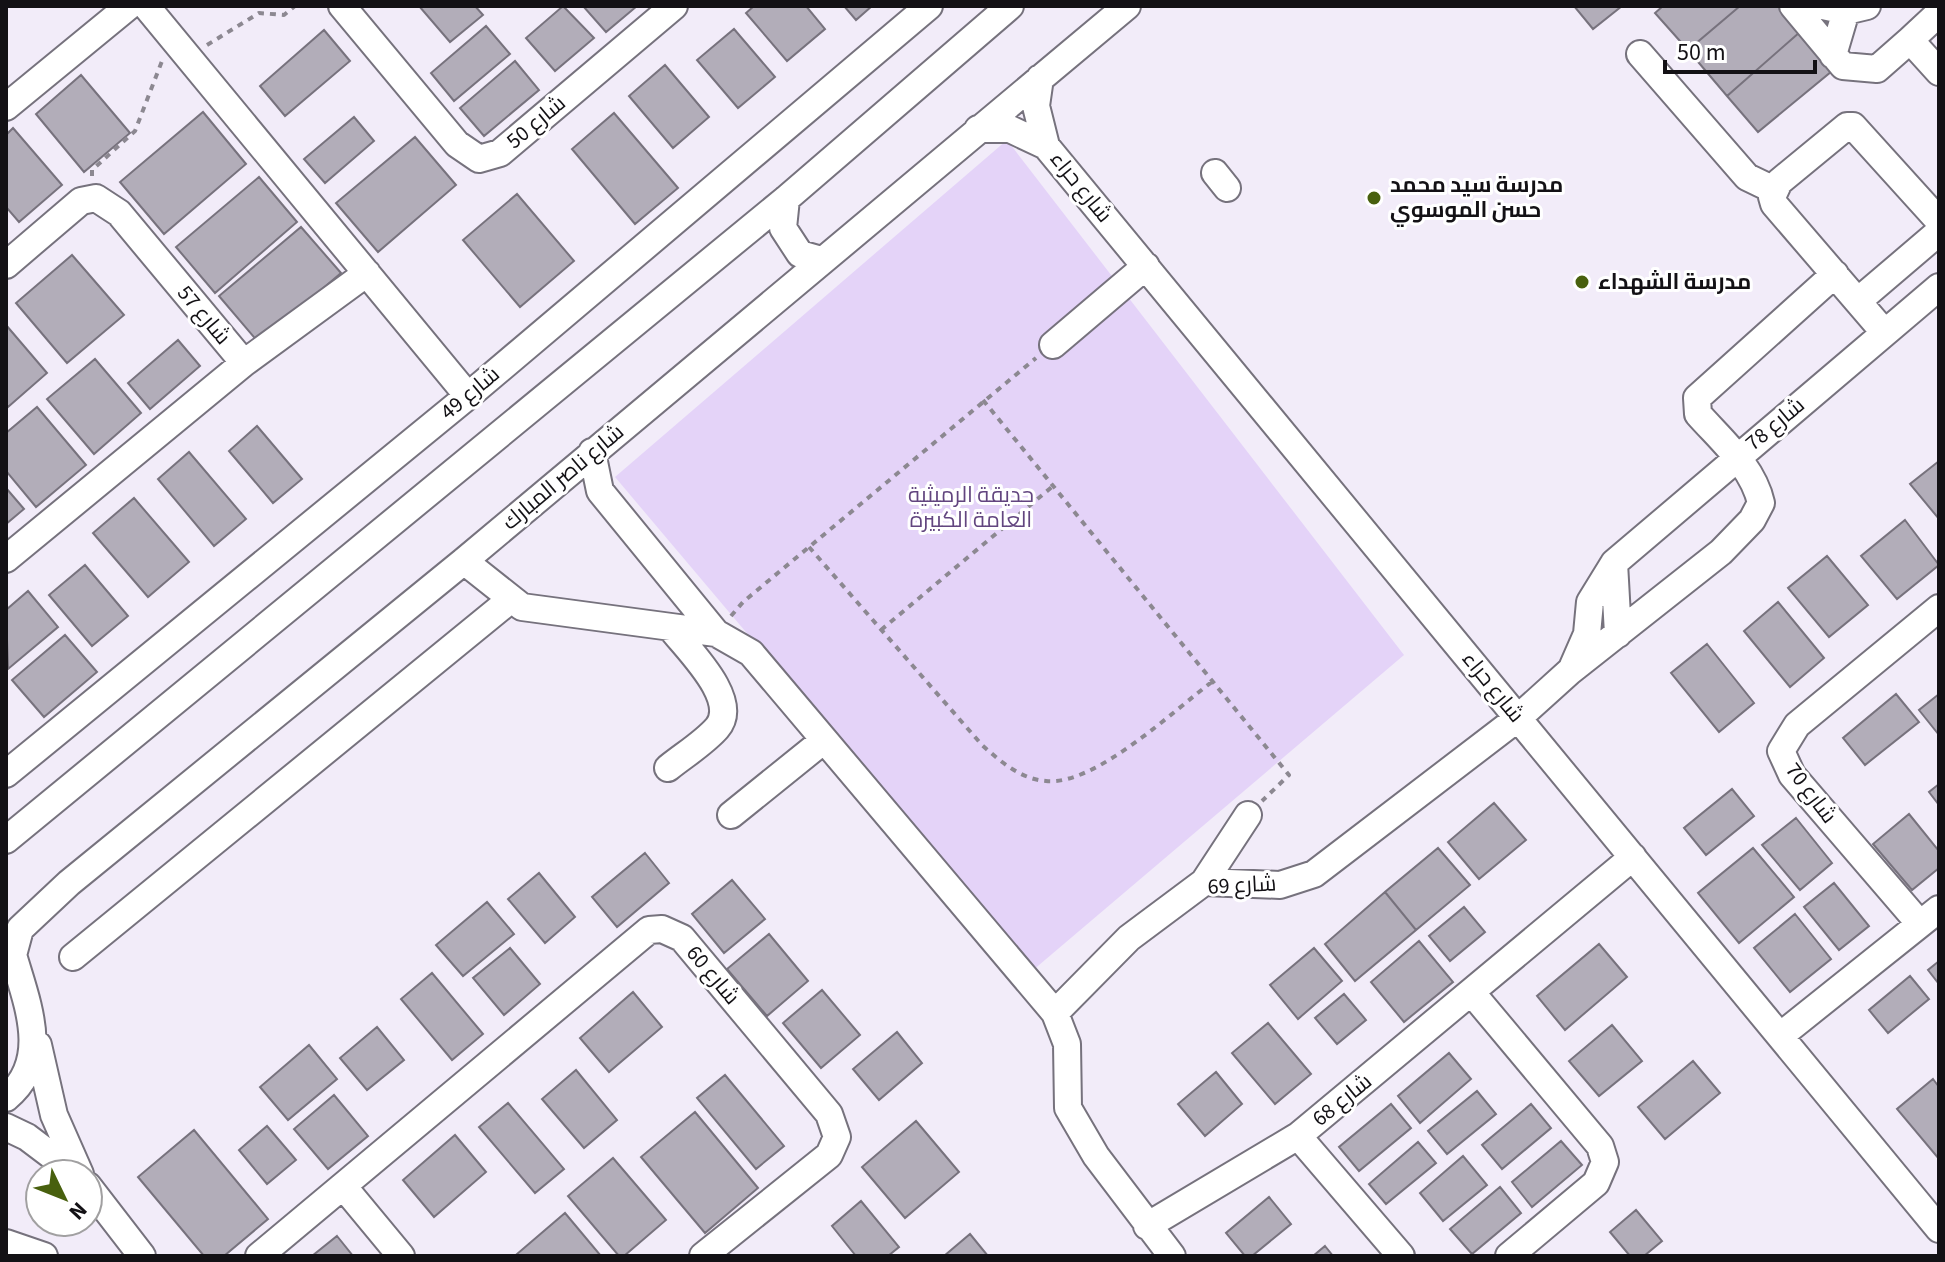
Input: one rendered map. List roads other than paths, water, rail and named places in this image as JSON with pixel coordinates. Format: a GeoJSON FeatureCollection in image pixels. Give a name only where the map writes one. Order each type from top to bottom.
{"type":"FeatureCollection","features":[{"type":"Feature","properties":{"kind":"street"},"geometry":{"type":"LineString","coordinates":[[6,107],[129,6]]}},
{"type":"Feature","properties":{"kind":"street"},"geometry":{"type":"LineString","coordinates":[[146,6],[468,396]]}},
{"type":"Feature","properties":{"kind":"street","name":"شارع 50"},"geometry":{"type":"LineString","coordinates":[[342,6],[457,144],[479,159],[500,153],[674,6]]}},
{"type":"Feature","properties":{"kind":"street","name":"شارع 49"},"geometry":{"type":"LineString","coordinates":[[6,774],[468,396],[929,6]]}},
{"type":"Feature","properties":{"kind":"street"},"geometry":{"type":"LineString","coordinates":[[6,840],[786,199],[1010,6]]}},
{"type":"Feature","properties":{"kind":"street","name":"شارع ناصر المبارك"},"geometry":{"type":"LineString","coordinates":[[10,951],[20,929],[69,883],[464,561],[1127,6]]}},
{"type":"Feature","properties":{"kind":"street"},"geometry":{"type":"LineString","coordinates":[[1793,6],[1843,66],[1877,69],[1939,13]]}},
{"type":"Feature","properties":{"kind":"street"},"geometry":{"type":"LineString","coordinates":[[1833,55],[1845,8]]}},
{"type":"Feature","properties":{"kind":"street"},"geometry":{"type":"LineString","coordinates":[[1910,40],[1939,72]]}},
{"type":"Feature","properties":{"kind":"street"},"geometry":{"type":"LineString","coordinates":[[1640,54],[1747,177],[1774,190]]}},
{"type":"Feature","properties":{"kind":"street","name":"شارع حراء"},"geometry":{"type":"LineString","coordinates":[[1040,78],[1038,119],[1046,146],[1780,1036],[1934,1213]]}},
{"type":"Feature","properties":{"kind":"street"},"geometry":{"type":"LineString","coordinates":[[1884,332],[1774,204],[1774,190],[1779,182],[1847,126],[1853,126],[1939,221]]}},
{"type":"Feature","properties":{"kind":"street","name":"شارع حراء"},"geometry":{"type":"LineString","coordinates":[[978,129],[1010,129],[1046,146]]}},
{"type":"Feature","properties":{"kind":"street","name":"شارع 57"},"geometry":{"type":"LineString","coordinates":[[6,265],[81,201],[96,198],[119,213],[244,363],[6,559]]}},
{"type":"Feature","properties":{"kind":"street"},"geometry":{"type":"LineString","coordinates":[[786,199],[783,228],[800,254],[821,260]]}},
{"type":"Feature","properties":{"kind":"street"},"geometry":{"type":"LineString","coordinates":[[1858,301],[1939,232]]}},
{"type":"Feature","properties":{"kind":"street"},"geometry":{"type":"LineString","coordinates":[[1053,345],[1146,266]]}},
{"type":"Feature","properties":{"kind":"street"},"geometry":{"type":"LineString","coordinates":[[244,363],[367,273]]}},
{"type":"Feature","properties":{"kind":"street","name":"شارع 78"},"geometry":{"type":"LineString","coordinates":[[1518,718],[1569,672],[1721,552],[1752,520],[1761,503],[1757,486],[1698,414],[1697,398],[1835,274]]}},
{"type":"Feature","properties":{"kind":"street","name":"شارع 78"},"geometry":{"type":"LineString","coordinates":[[1569,672],[1587,634],[1590,602],[1614,563],[1939,287]]}},
{"type":"Feature","properties":{"kind":"street"},"geometry":{"type":"LineString","coordinates":[[592,452],[600,491],[716,633],[751,653],[1055,1013],[1067,1044],[1068,1108],[1096,1156],[1172,1256]]}},
{"type":"Feature","properties":{"kind":"street"},"geometry":{"type":"LineString","coordinates":[[464,561],[510,600],[536,610],[716,633]]}},
{"type":"Feature","properties":{"kind":"street"},"geometry":{"type":"LineString","coordinates":[[1614,563],[1618,634]]}},
{"type":"Feature","properties":{"kind":"street"},"geometry":{"type":"LineString","coordinates":[[73,957],[510,600]]}},
{"type":"Feature","properties":{"kind":"street","name":"شارع 70"},"geometry":{"type":"LineString","coordinates":[[1780,1036],[1929,916],[1792,775],[1781,751],[1797,725],[1939,608]]}},
{"type":"Feature","properties":{"kind":"street"},"geometry":{"type":"LineString","coordinates":[[668,768],[716,729],[724,712],[721,694],[671,628]]}},
{"type":"Feature","properties":{"kind":"street","name":"شارع 69"},"geometry":{"type":"LineString","coordinates":[[1055,1013],[1129,938],[1204,882],[1280,885],[1314,874],[1518,718]]}},
{"type":"Feature","properties":{"kind":"street"},"geometry":{"type":"LineString","coordinates":[[731,815],[824,740]]}},
{"type":"Feature","properties":{"kind":"street"},"geometry":{"type":"LineString","coordinates":[[1204,882],[1248,815]]}},
{"type":"Feature","properties":{"kind":"street","name":"شارع 68"},"geometry":{"type":"LineString","coordinates":[[1401,1256],[1298,1136],[1633,857]]}},
{"type":"Feature","properties":{"kind":"street","name":"شارع 60"},"geometry":{"type":"LineString","coordinates":[[259,1256],[649,930],[662,929],[682,938],[829,1114],[837,1137],[829,1155],[703,1256]]}},
{"type":"Feature","properties":{"kind":"street"},"geometry":{"type":"LineString","coordinates":[[10,951],[32,1021],[54,1115],[71,1158]]}},
{"type":"Feature","properties":{"kind":"street"},"geometry":{"type":"LineString","coordinates":[[1472,993],[1600,1146],[1605,1162],[1596,1183],[1509,1256]]}},
{"type":"Feature","properties":{"kind":"street"},"geometry":{"type":"LineString","coordinates":[[6,1098],[21,1086],[33,1062],[32,1021]]}},
{"type":"Feature","properties":{"kind":"street"},"geometry":{"type":"LineString","coordinates":[[6,1127],[27,1137],[56,1158]]}},
{"type":"Feature","properties":{"kind":"street"},"geometry":{"type":"LineString","coordinates":[[1147,1226],[1298,1136]]}},
{"type":"Feature","properties":{"kind":"street"},"geometry":{"type":"LineString","coordinates":[[343,1186],[401,1256]]}},
{"type":"Feature","properties":{"kind":"street"},"geometry":{"type":"LineString","coordinates":[[104,1207],[142,1256]]}},
{"type":"Feature","properties":{"kind":"street"},"geometry":{"type":"LineString","coordinates":[[6,1243],[44,1256]]}},
{"type":"Feature","properties":{"kind":"place","name":"مدرسة سيد محمد حسن الموسوي"},"geometry":{"type":"Point","coordinates":[1374,198]}},
{"type":"Feature","properties":{"kind":"place","name":"مدرسة الشهداء"},"geometry":{"type":"Point","coordinates":[1582,282]}},
{"type":"Feature","properties":{"kind":"park label","name":"حديقة الرميثية العامة الكبيرة"},"geometry":{"type":"Point","coordinates":[971,508]}}]}
